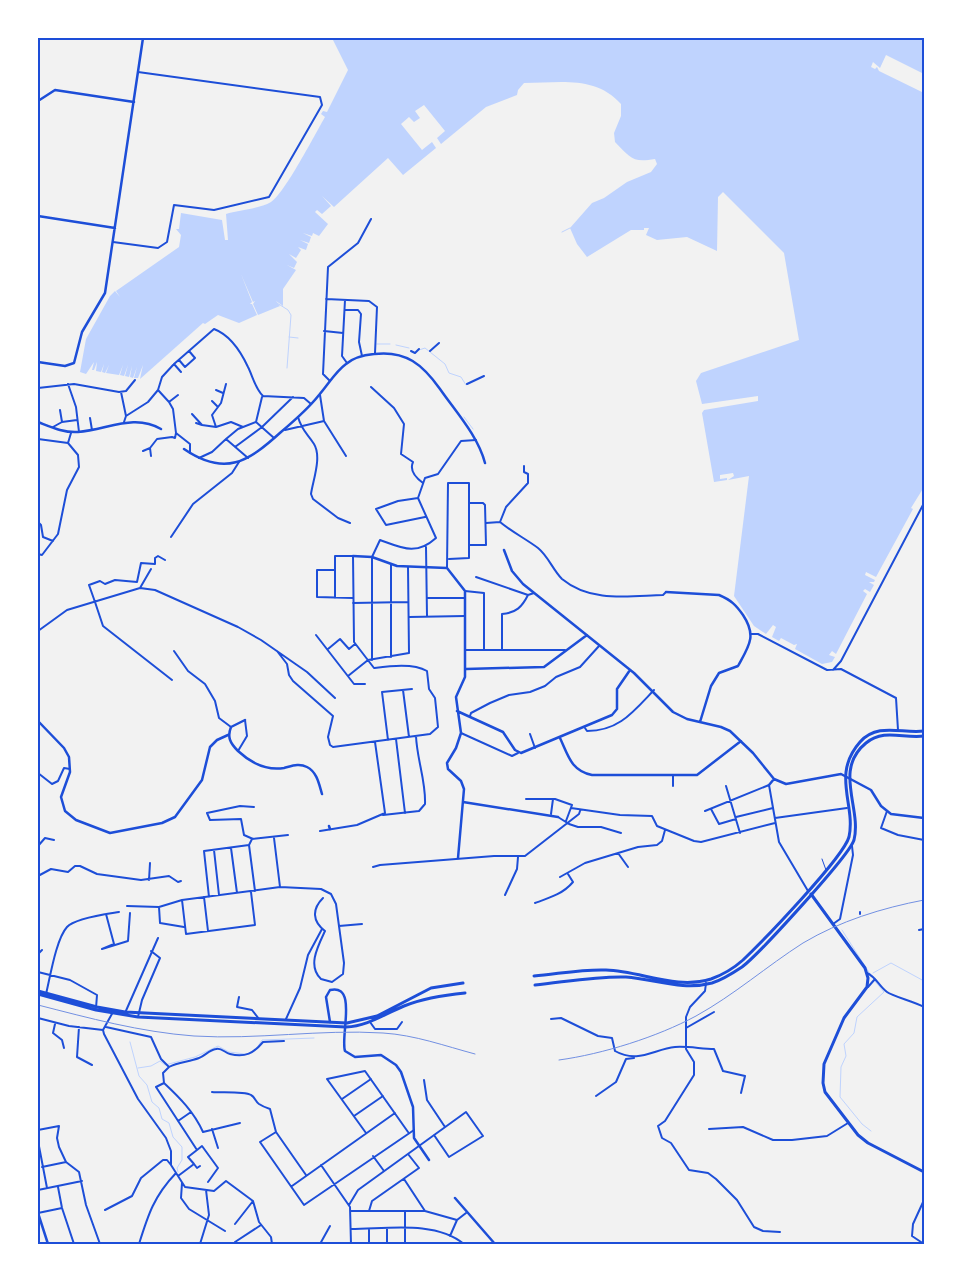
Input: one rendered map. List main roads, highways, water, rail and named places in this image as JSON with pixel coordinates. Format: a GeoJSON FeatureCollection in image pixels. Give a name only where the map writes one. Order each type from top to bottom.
{"type":"FeatureCollection","features":[{"type":"Feature","properties":{"kind":"main road"},"geometry":{"type":"LineString","coordinates":[[809,893],[847,843],[850,831],[847,808],[847,778],[852,756],[865,738],[880,730],[924,732]]}},
{"type":"Feature","properties":{"kind":"main road"},"geometry":{"type":"LineString","coordinates":[[535,985],[617,977],[675,986],[706,982],[723,973],[743,960],[852,846],[855,828],[847,778],[857,756],[867,741],[881,735],[924,736]]}},
{"type":"Feature","properties":{"kind":"main road"},"geometry":{"type":"LineString","coordinates":[[809,893],[867,973],[868,983],[840,1026],[828,1054],[823,1074],[825,1092],[848,1123],[868,1143],[924,1172]]}},
{"type":"Feature","properties":{"kind":"main road"},"geometry":{"type":"LineString","coordinates":[[534,976],[604,970],[678,982],[706,982]]}},
{"type":"Feature","properties":{"kind":"main road"},"geometry":{"type":"LineString","coordinates":[[568,972],[567,978],[571,982]]}},
{"type":"Feature","properties":{"kind":"main road"},"geometry":{"type":"LineString","coordinates":[[559,973],[563,976],[561,983]]}},
{"type":"Feature","properties":{"kind":"main road"},"geometry":{"type":"LineString","coordinates":[[330,1024],[362,1021],[377,1016],[421,992],[443,986],[463,984]]}},
{"type":"Feature","properties":{"kind":"main road"},"geometry":{"type":"LineString","coordinates":[[38,993],[113,1012],[139,1015],[351,1026],[370,1022],[403,1006],[430,998],[465,993]]}},
{"type":"Feature","properties":{"kind":"main road"},"geometry":{"type":"LineString","coordinates":[[139,1015],[259,1019],[286,1022]]}},
{"type":"Feature","properties":{"kind":"water"},"geometry":{"type":"Polygon","coordinates":[[[332,38],[924,38],[924,74],[886,55],[880,68],[873,62],[871,67],[875,69],[877,67],[879,71],[924,93],[924,459],[922,460],[924,462],[924,487],[911,508],[913,509],[876,577],[866,572],[865,575],[875,580],[874,582],[869,582],[874,585],[870,592],[865,589],[863,591],[867,594],[836,654],[832,651],[829,655],[835,657],[832,662],[822,664],[795,649],[797,644],[794,645],[781,638],[779,641],[772,637],[776,627],[773,625],[766,634],[754,626],[734,596],[749,476],[728,480],[734,476],[733,473],[720,475],[720,479],[727,478],[727,480],[714,482],[702,413],[704,410],[758,401],[758,396],[702,404],[696,381],[701,373],[799,340],[784,253],[723,192],[718,197],[717,251],[687,237],[657,240],[646,235],[649,228],[644,228],[644,230],[631,230],[587,257],[577,244],[570,228],[592,203],[604,198],[627,182],[651,172],[657,164],[655,159],[636,160],[632,158],[615,142],[614,133],[621,116],[621,104],[600,88],[563,82],[524,83],[518,90],[517,95],[486,107],[441,144],[437,138],[445,131],[424,105],[415,111],[420,118],[414,122],[409,117],[401,124],[422,150],[432,142],[436,148],[403,175],[388,158],[334,207],[322,196],[331,206],[322,214],[317,210],[315,212],[328,224],[319,236],[313,233],[312,236],[303,233],[311,237],[309,243],[300,240],[308,244],[306,250],[298,247],[301,250],[296,258],[289,254],[297,262],[294,268],[287,265],[296,270],[283,289],[283,306],[276,301],[280,306],[258,315],[253,304],[255,301],[253,302],[241,274],[252,302],[250,304],[252,304],[257,315],[239,323],[218,315],[205,324],[203,323],[140,379],[143,365],[138,378],[134,378],[137,367],[133,378],[130,377],[132,366],[129,377],[125,376],[128,365],[124,376],[120,375],[123,365],[119,375],[106,373],[109,365],[105,373],[102,372],[104,364],[101,372],[96,371],[97,362],[94,370],[92,370],[94,362],[86,374],[80,372],[86,339],[110,296],[115,291],[120,297],[116,291],[179,247],[181,235],[176,229],[179,229],[181,213],[222,220],[225,240],[228,240],[226,214],[255,208],[271,202],[284,187],[325,117],[321,114],[323,111],[327,112],[348,70],[332,38]]]}},
{"type":"Feature","properties":{"kind":"waterway"},"geometry":{"type":"LineString","coordinates":[[562,232],[570,228]]}},
{"type":"Feature","properties":{"kind":"waterway"},"geometry":{"type":"LineString","coordinates":[[277,303],[288,310],[291,315],[287,368]]}},
{"type":"Feature","properties":{"kind":"waterway"},"geometry":{"type":"LineString","coordinates":[[289,337],[298,338]]}},
{"type":"Feature","properties":{"kind":"waterway"},"geometry":{"type":"LineString","coordinates":[[377,344],[390,344]]}},
{"type":"Feature","properties":{"kind":"waterway"},"geometry":{"type":"LineString","coordinates":[[396,345],[409,348]]}},
{"type":"Feature","properties":{"kind":"waterway"},"geometry":{"type":"LineString","coordinates":[[419,350],[425,348],[445,364],[449,373],[461,377],[466,385]]}},
{"type":"Feature","properties":{"kind":"waterway"},"geometry":{"type":"LineString","coordinates":[[464,417],[473,429]]}},
{"type":"Feature","properties":{"kind":"waterway"},"geometry":{"type":"LineString","coordinates":[[842,930],[872,977]]}},
{"type":"Feature","properties":{"kind":"waterway"},"geometry":{"type":"LineString","coordinates":[[873,973],[891,963],[924,981]]}},
{"type":"Feature","properties":{"kind":"waterway"},"geometry":{"type":"LineString","coordinates":[[871,1131],[862,1124],[840,1097],[841,1067],[846,1056],[844,1044],[854,1033],[857,1017],[884,992],[874,980]]}},
{"type":"Feature","properties":{"kind":"waterway"},"geometry":{"type":"LineString","coordinates":[[258,1046],[262,1040],[314,1038]]}},
{"type":"Feature","properties":{"kind":"waterway"},"geometry":{"type":"LineString","coordinates":[[130,1042],[139,1076],[147,1085],[152,1102],[159,1108],[162,1119],[169,1123],[173,1137],[182,1147],[182,1160],[177,1168],[178,1172]]}},
{"type":"Feature","properties":{"kind":"waterway"},"geometry":{"type":"LineString","coordinates":[[138,1068],[151,1066],[160,1061],[165,1065],[195,1057],[218,1046],[229,1052],[245,1054]]}},
{"type":"Feature","properties":{"kind":"railway"},"geometry":{"type":"LineString","coordinates":[[559,1060],[611,1049],[647,1038],[681,1024],[710,1008],[817,935],[862,916],[924,900]]}},
{"type":"Feature","properties":{"kind":"railway"},"geometry":{"type":"LineString","coordinates":[[38,1005],[115,1024],[174,1034],[241,1037],[336,1032],[383,1033],[418,1038],[475,1054]]}}]}
